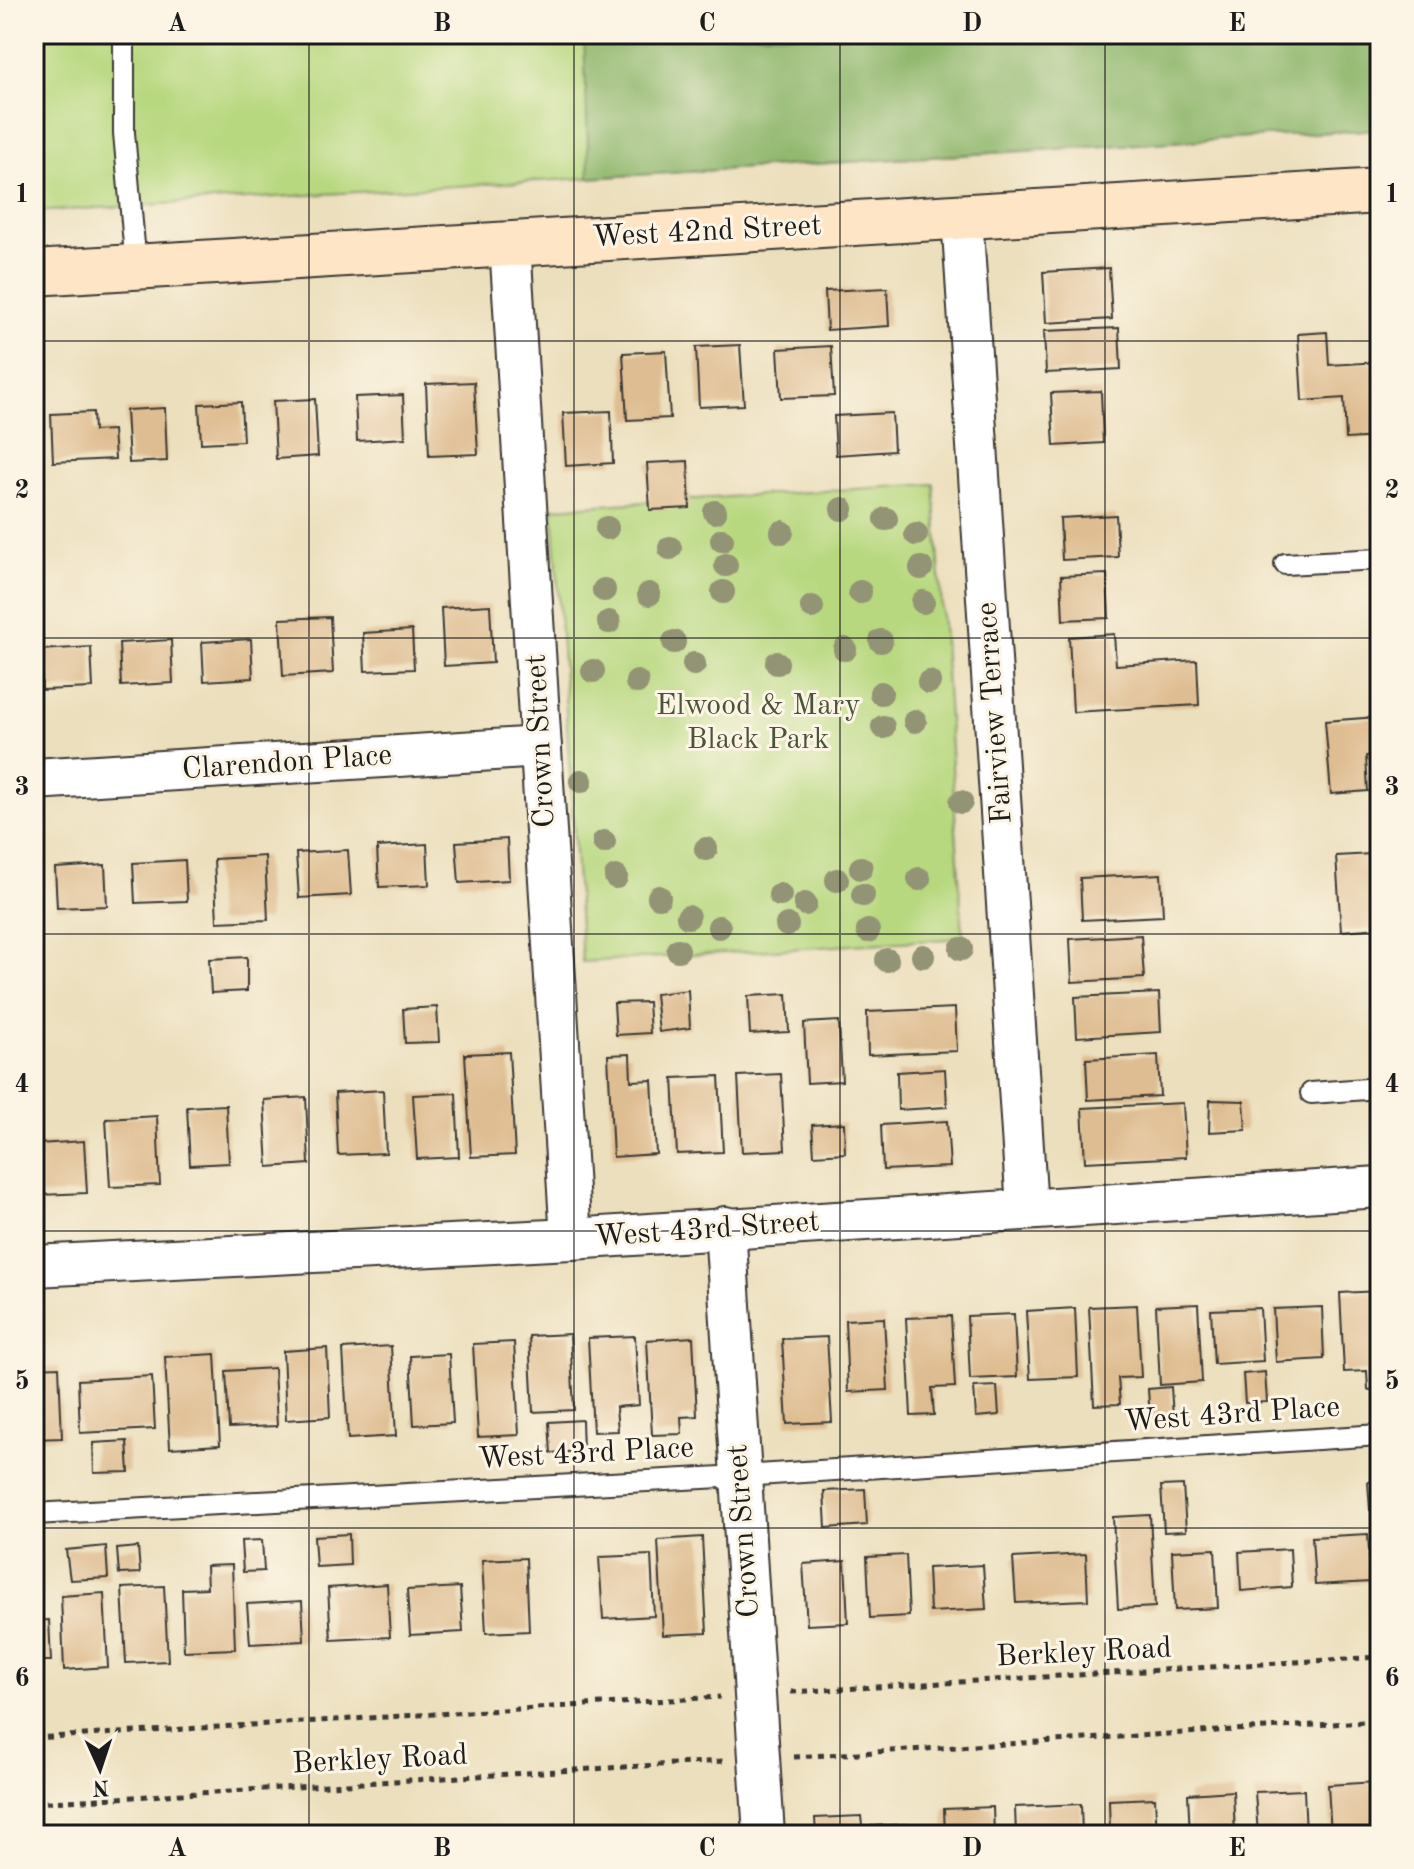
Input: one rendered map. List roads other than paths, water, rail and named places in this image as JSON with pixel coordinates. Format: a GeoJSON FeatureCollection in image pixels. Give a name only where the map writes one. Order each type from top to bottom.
{"type":"FeatureCollection","features":[{"type":"Feature","properties":{"kind":"street","name":"West 42nd Street"},"geometry":{"type":"LineString","coordinates":[[34,273],[1380,191]]}},
{"type":"Feature","properties":{"kind":"street","name":"Fairview Terrace"},"geometry":{"type":"LineString","coordinates":[[962,216],[1027,1209]]}},
{"type":"Feature","properties":{"kind":"street","name":"Crown Street"},"geometry":{"type":"LineString","coordinates":[[510,243],[571,1239]]}},
{"type":"Feature","properties":{"kind":"street","name":"Clarendon Place"},"geometry":{"type":"LineString","coordinates":[[34,779],[541,747]]}},
{"type":"Feature","properties":{"kind":"street","name":"West 43rd Street"},"geometry":{"type":"LineString","coordinates":[[34,1266],[571,1239],[1380,1187]]}},
{"type":"Feature","properties":{"kind":"street","name":"Crown Street"},"geometry":{"type":"LineString","coordinates":[[725,1227],[764,1835]]}},
{"type":"Feature","properties":{"kind":"lane"},"geometry":{"type":"LineString","coordinates":[[124,34],[124,133],[136,267]]}},
{"type":"Feature","properties":{"kind":"lane"},"geometry":{"type":"LineString","coordinates":[[1285,564],[1380,559]]}},
{"type":"Feature","properties":{"kind":"lane"},"geometry":{"type":"LineString","coordinates":[[1311,1093],[1380,1088]]}},
{"type":"Feature","properties":{"kind":"lane","name":"West 43rd Place"},"geometry":{"type":"LineString","coordinates":[[34,1514],[740,1476],[1380,1435]]}},
{"type":"Feature","properties":{"kind":"park label","name":"Elwood & Mary Black Park"},"geometry":{"type":"Point","coordinates":[758,723]}}]}
